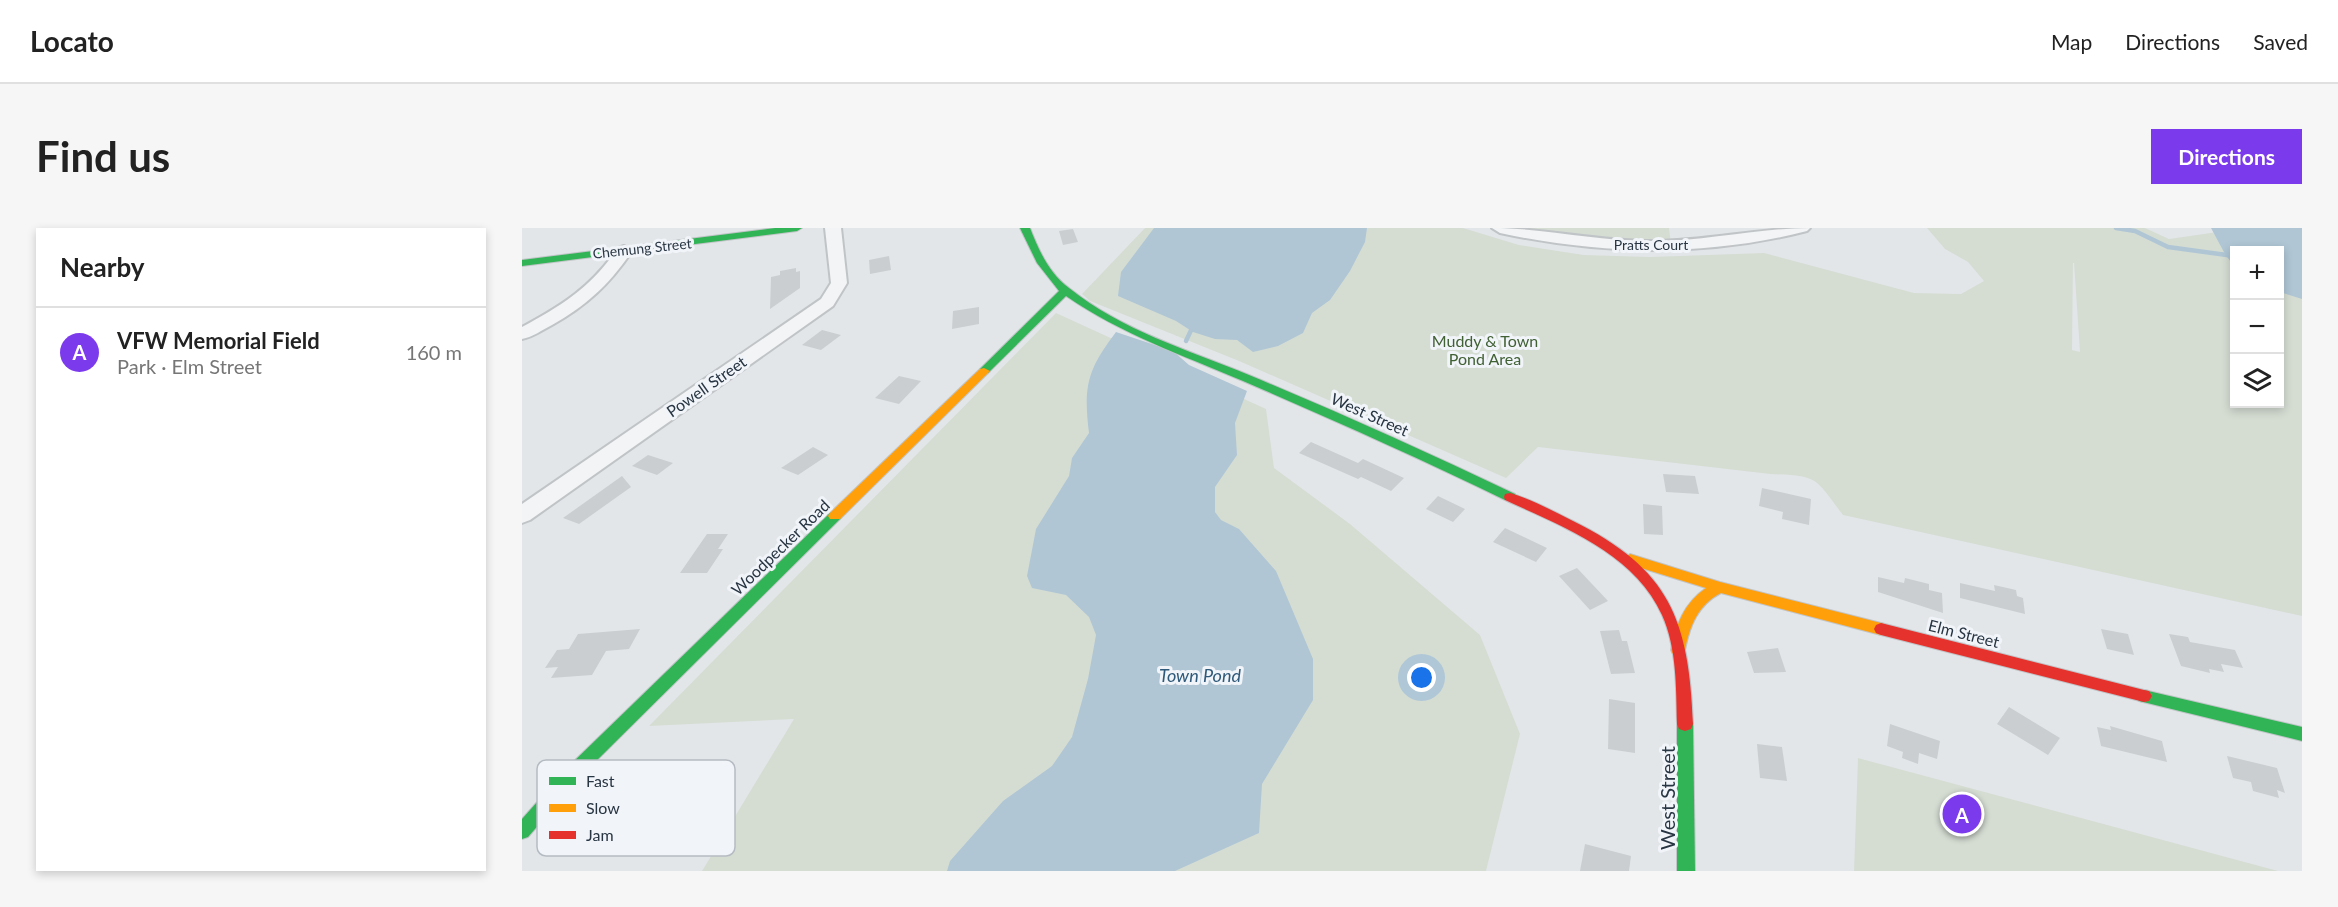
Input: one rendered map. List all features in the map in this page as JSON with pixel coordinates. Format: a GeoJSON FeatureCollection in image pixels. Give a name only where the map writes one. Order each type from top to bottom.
{"type":"FeatureCollection","features":[{"type":"Feature","properties":{"kind":"street","name":"Chemung Street"},"geometry":{"type":"LineString","coordinates":[[522,263],[797,228]]}},
{"type":"Feature","properties":{"kind":"street","name":"Powell Street"},"geometry":{"type":"LineString","coordinates":[[522,514],[827,302],[839,283],[833,228]]}},
{"type":"Feature","properties":{"kind":"street","name":"West Street"},"geometry":{"type":"LineString","coordinates":[[1024,228],[1048,272],[1065,291],[1104,314],[1151,338],[1355,424],[1473,478],[1599,540],[1621,555],[1645,577],[1662,600],[1672,626],[1678,654],[1685,706],[1686,871]]}},
{"type":"Feature","properties":{"kind":"street","name":"Pratts Court"},"geometry":{"type":"LineString","coordinates":[[1500,228],[1576,241],[1650,247],[1716,242],[1802,228]]}},
{"type":"Feature","properties":{"kind":"street"},"geometry":{"type":"LineString","coordinates":[[522,334],[573,305],[597,287],[612,270],[624,251]]}},
{"type":"Feature","properties":{"kind":"street","name":"Woodpecker Road"},"geometry":{"type":"LineString","coordinates":[[586,760],[1065,291]]}},
{"type":"Feature","properties":{"kind":"street","name":"Elm Street"},"geometry":{"type":"LineString","coordinates":[[1621,555],[1654,568],[1720,587],[2111,688],[2302,734]]}},
{"type":"Feature","properties":{"kind":"street","name":"West Street"},"geometry":{"type":"LineString","coordinates":[[1678,654],[1682,629],[1689,609],[1702,596],[1720,587]]}},
{"type":"Feature","properties":{"kind":"street","name":"Woodpecker Road"},"geometry":{"type":"LineString","coordinates":[[522,831],[537,814]]}},
{"type":"Feature","properties":{"kind":"green space","name":"Muddy & Town Pond Area"},"geometry":{"type":"Polygon","coordinates":[[[1145,228],[1463,228],[1519,245],[1584,255],[1650,257],[1764,253],[1914,293],[1961,294],[1984,281],[1968,262],[1945,249],[1927,228],[2145,228],[2169,239],[2245,228],[2302,228],[2302,616],[1843,515],[1820,486],[1814,481],[1798,476],[1538,447],[1506,478],[1239,361],[1090,301],[1082,294],[1145,228]],[[2074,263],[2072,350],[2080,352],[2074,263]]]}},
{"type":"Feature","properties":{"kind":"green space"},"geometry":{"type":"Polygon","coordinates":[[[1523,228],[1669,228],[1671,244],[1579,237],[1523,228]]]}},
{"type":"Feature","properties":{"kind":"green space"},"geometry":{"type":"Polygon","coordinates":[[[1056,313],[1266,409],[1274,468],[1350,524],[1480,635],[1520,734],[1486,871],[702,871],[711,856],[735,856],[735,816],[794,719],[649,726],[1056,313]]]}},
{"type":"Feature","properties":{"kind":"green space"},"geometry":{"type":"Polygon","coordinates":[[[1858,758],[2278,871],[1854,871],[1858,758]]]}},
{"type":"Feature","properties":{"kind":"water"},"geometry":{"type":"Polygon","coordinates":[[[1154,228],[1367,228],[1365,242],[1350,271],[1330,300],[1312,313],[1303,333],[1278,346],[1253,352],[1237,340],[1215,339],[1193,332],[1176,321],[1118,296],[1121,272],[1154,228]]]}},
{"type":"Feature","properties":{"kind":"water"},"geometry":{"type":"Polygon","coordinates":[[[2211,228],[2302,228],[2302,299],[2284,293],[2284,246],[2230,246],[2230,261],[2211,228]]]}},
{"type":"Feature","properties":{"kind":"water","name":"Town Pond"},"geometry":{"type":"Polygon","coordinates":[[[1116,332],[1173,351],[1189,365],[1247,391],[1235,423],[1237,455],[1215,487],[1215,512],[1221,520],[1239,529],[1276,571],[1313,659],[1313,700],[1262,784],[1259,833],[1175,871],[947,871],[950,861],[1003,801],[1052,766],[1072,737],[1088,679],[1096,635],[1089,617],[1066,595],[1032,588],[1027,576],[1036,529],[1069,476],[1072,458],[1089,433],[1087,402],[1090,378],[1099,357],[1116,332]]]}},
{"type":"Feature","properties":{"kind":"building"},"geometry":{"type":"Polygon","coordinates":[[[1073,229],[1078,242],[1063,245],[1059,231],[1073,229]]]}},
{"type":"Feature","properties":{"kind":"building"},"geometry":{"type":"Polygon","coordinates":[[[889,256],[891,270],[870,274],[869,260],[889,256]]]}},
{"type":"Feature","properties":{"kind":"building"},"geometry":{"type":"Polygon","coordinates":[[[796,268],[796,272],[800,271],[800,288],[770,309],[771,277],[780,275],[780,271],[796,268]]]}},
{"type":"Feature","properties":{"kind":"building"},"geometry":{"type":"Polygon","coordinates":[[[979,307],[979,324],[952,329],[953,311],[979,307]]]}},
{"type":"Feature","properties":{"kind":"building"},"geometry":{"type":"Polygon","coordinates":[[[822,330],[841,335],[821,350],[802,345],[822,330]]]}},
{"type":"Feature","properties":{"kind":"building"},"geometry":{"type":"Polygon","coordinates":[[[899,376],[921,381],[899,404],[875,398],[899,376]]]}},
{"type":"Feature","properties":{"kind":"building"},"geometry":{"type":"Polygon","coordinates":[[[1311,442],[1358,463],[1363,459],[1404,478],[1391,491],[1361,477],[1358,479],[1299,453],[1311,442]]]}},
{"type":"Feature","properties":{"kind":"building"},"geometry":{"type":"Polygon","coordinates":[[[813,447],[828,455],[798,475],[781,468],[813,447]]]}},
{"type":"Feature","properties":{"kind":"building"},"geometry":{"type":"Polygon","coordinates":[[[648,455],[673,463],[657,475],[632,466],[648,455]]]}},
{"type":"Feature","properties":{"kind":"building"},"geometry":{"type":"Polygon","coordinates":[[[1663,474],[1695,476],[1699,494],[1666,492],[1663,474]]]}},
{"type":"Feature","properties":{"kind":"building"},"geometry":{"type":"Polygon","coordinates":[[[622,476],[631,487],[579,524],[563,518],[622,476]]]}},
{"type":"Feature","properties":{"kind":"building"},"geometry":{"type":"Polygon","coordinates":[[[1762,488],[1811,499],[1809,525],[1782,519],[1783,512],[1759,506],[1762,488]]]}},
{"type":"Feature","properties":{"kind":"building"},"geometry":{"type":"Polygon","coordinates":[[[1438,496],[1465,509],[1453,522],[1426,509],[1438,496]]]}},
{"type":"Feature","properties":{"kind":"building"},"geometry":{"type":"Polygon","coordinates":[[[1643,504],[1662,506],[1663,535],[1644,534],[1643,504]]]}},
{"type":"Feature","properties":{"kind":"building"},"geometry":{"type":"Polygon","coordinates":[[[1505,528],[1547,548],[1536,562],[1493,542],[1505,528]]]}},
{"type":"Feature","properties":{"kind":"building"},"geometry":{"type":"Polygon","coordinates":[[[707,534],[728,534],[718,549],[723,549],[707,573],[680,573],[707,534]]]}},
{"type":"Feature","properties":{"kind":"building"},"geometry":{"type":"Polygon","coordinates":[[[1577,568],[1608,601],[1590,610],[1559,576],[1577,568]]]}},
{"type":"Feature","properties":{"kind":"building"},"geometry":{"type":"Polygon","coordinates":[[[1878,577],[1904,583],[1905,578],[1929,584],[1929,590],[1942,593],[1943,613],[1878,592],[1878,577]]]}},
{"type":"Feature","properties":{"kind":"building"},"geometry":{"type":"Polygon","coordinates":[[[1960,583],[1995,591],[1994,585],[2016,590],[2017,596],[2023,598],[2025,614],[1960,598],[1960,583]]]}},
{"type":"Feature","properties":{"kind":"building"},"geometry":{"type":"Polygon","coordinates":[[[640,629],[629,649],[606,651],[592,675],[551,678],[558,667],[545,668],[557,650],[569,649],[578,634],[640,629]]]}},
{"type":"Feature","properties":{"kind":"building"},"geometry":{"type":"Polygon","coordinates":[[[2101,629],[2128,634],[2134,655],[2107,649],[2101,629]]]}},
{"type":"Feature","properties":{"kind":"building"},"geometry":{"type":"Polygon","coordinates":[[[1619,630],[1622,641],[1627,641],[1635,673],[1611,674],[1600,631],[1619,630]]]}},
{"type":"Feature","properties":{"kind":"building"},"geometry":{"type":"Polygon","coordinates":[[[2169,634],[2188,637],[2190,642],[2235,650],[2243,668],[2221,664],[2224,672],[2209,669],[2210,673],[2181,666],[2169,634]]]}},
{"type":"Feature","properties":{"kind":"building"},"geometry":{"type":"Polygon","coordinates":[[[1778,648],[1786,672],[1754,673],[1747,652],[1778,648]]]}},
{"type":"Feature","properties":{"kind":"building"},"geometry":{"type":"Polygon","coordinates":[[[1609,699],[1635,703],[1635,753],[1608,749],[1609,699]]]}},
{"type":"Feature","properties":{"kind":"building"},"geometry":{"type":"Polygon","coordinates":[[[2009,707],[2060,738],[2048,755],[1997,724],[2009,707]]]}},
{"type":"Feature","properties":{"kind":"building"},"geometry":{"type":"Polygon","coordinates":[[[1890,724],[1940,741],[1937,759],[1919,753],[1918,764],[1902,758],[1903,752],[1887,746],[1890,724]]]}},
{"type":"Feature","properties":{"kind":"building"},"geometry":{"type":"Polygon","coordinates":[[[2110,726],[2162,741],[2167,762],[2101,746],[2097,727],[2111,730],[2110,726]]]}},
{"type":"Feature","properties":{"kind":"building"},"geometry":{"type":"Polygon","coordinates":[[[1757,744],[1782,747],[1787,781],[1760,778],[1757,744]]]}},
{"type":"Feature","properties":{"kind":"building"},"geometry":{"type":"Polygon","coordinates":[[[2227,756],[2277,768],[2285,793],[2277,790],[2279,798],[2253,791],[2251,782],[2233,778],[2227,756]]]}},
{"type":"Feature","properties":{"kind":"building"},"geometry":{"type":"Polygon","coordinates":[[[1585,844],[1631,856],[1629,871],[1580,871],[1585,844]]]}},
{"type":"Feature","properties":{"kind":"waterway"},"geometry":{"type":"LineString","coordinates":[[2116,228],[2135,231],[2168,247],[2230,255]]}},
{"type":"Feature","properties":{"kind":"waterway"},"geometry":{"type":"LineString","coordinates":[[1186,341],[1193,326]]}},
{"type":"Feature","properties":{"kind":"traffic: fast"},"geometry":{"type":"LineString","coordinates":[[522,263],[797,228]]}},
{"type":"Feature","properties":{"kind":"traffic: fast"},"geometry":{"type":"LineString","coordinates":[[1025,228],[1037,255],[1053,279],[1067,292],[1108,318],[1152,340],[1377,435],[1510,497]]}},
{"type":"Feature","properties":{"kind":"traffic: fast"},"geometry":{"type":"LineString","coordinates":[[984,371],[1065,291]]}},
{"type":"Feature","properties":{"kind":"traffic: fast"},"geometry":{"type":"LineString","coordinates":[[586,760],[835,516]]}},
{"type":"Feature","properties":{"kind":"traffic: fast"},"geometry":{"type":"LineString","coordinates":[[2144,696],[2302,734]]}},
{"type":"Feature","properties":{"kind":"traffic: fast"},"geometry":{"type":"LineString","coordinates":[[1685,724],[1686,871]]}},
{"type":"Feature","properties":{"kind":"traffic: fast"},"geometry":{"type":"LineString","coordinates":[[522,831],[537,814]]}},
{"type":"Feature","properties":{"kind":"traffic: slow"},"geometry":{"type":"LineString","coordinates":[[835,516],[984,371]]}},
{"type":"Feature","properties":{"kind":"traffic: slow"},"geometry":{"type":"LineString","coordinates":[[1630,559],[1720,587],[1881,629]]}},
{"type":"Feature","properties":{"kind":"traffic: slow"},"geometry":{"type":"LineString","coordinates":[[1678,650],[1690,612],[1702,598],[1720,587]]}},
{"type":"Feature","properties":{"kind":"traffic: jam"},"geometry":{"type":"LineString","coordinates":[[1510,497],[1601,542],[1641,574],[1657,593],[1669,615],[1677,641],[1682,669],[1685,724]]}},
{"type":"Feature","properties":{"kind":"traffic: jam"},"geometry":{"type":"LineString","coordinates":[[1881,629],[2144,696]]}},
{"type":"Feature","properties":{"kind":"place","name":"VFW Memorial Field"},"geometry":{"type":"Point","coordinates":[1962,814]}}]}
